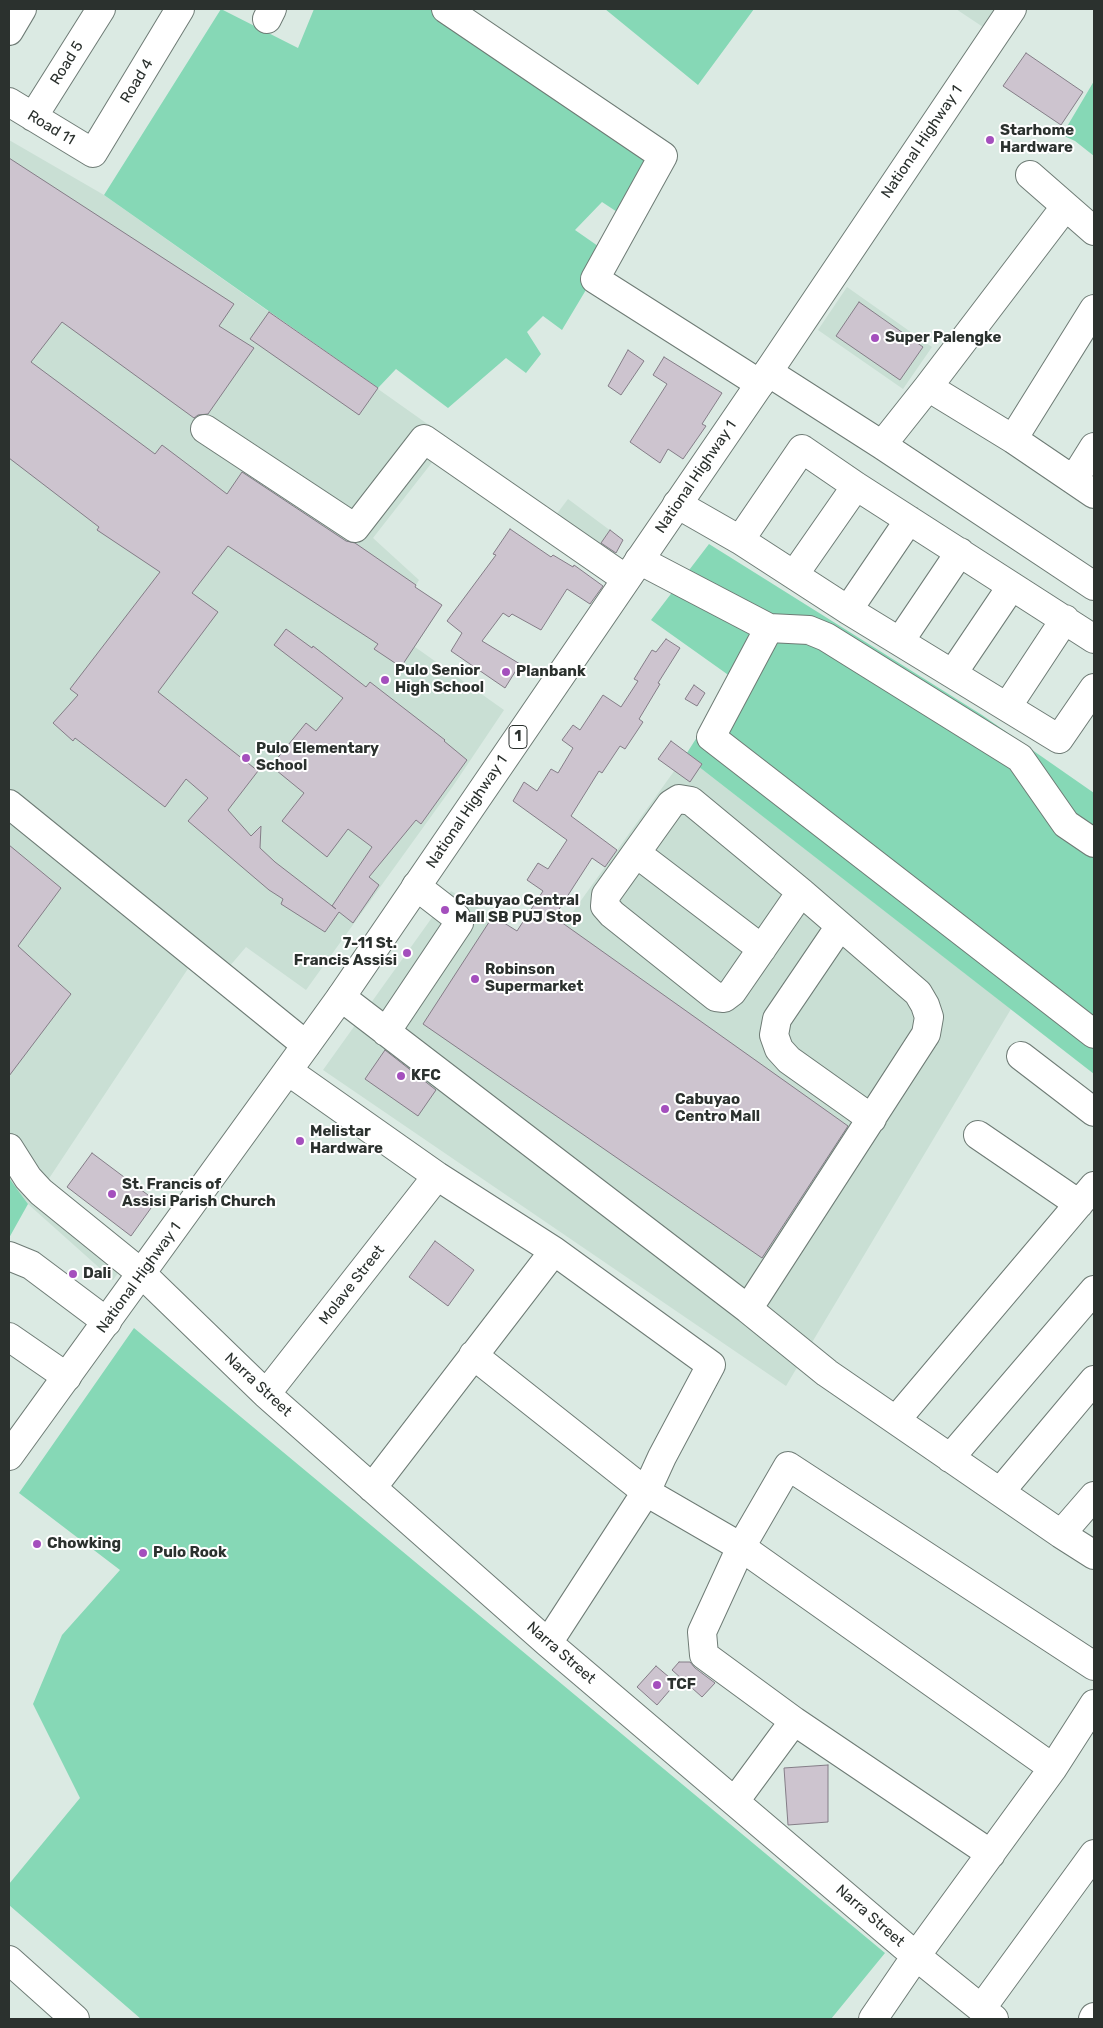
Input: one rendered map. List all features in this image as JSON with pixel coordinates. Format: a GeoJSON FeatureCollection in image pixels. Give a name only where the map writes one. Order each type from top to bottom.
{"type":"FeatureCollection","features":[{"type":"Feature","properties":{"kind":"main road"},"geometry":{"type":"LineString","coordinates":[[9,31],[22,9]]}},
{"type":"Feature","properties":{"kind":"main road","name":"Road 5"},"geometry":{"type":"LineString","coordinates":[[33,117],[101,9]]}},
{"type":"Feature","properties":{"kind":"main road","name":"Road 4"},"geometry":{"type":"LineString","coordinates":[[93,152],[180,9]]}},
{"type":"Feature","properties":{"kind":"main road"},"geometry":{"type":"LineString","coordinates":[[446,9],[663,156],[595,279],[882,445],[1094,586]]}},
{"type":"Feature","properties":{"kind":"main road","name":"National Highway 1"},"geometry":{"type":"LineString","coordinates":[[9,1456],[340,997],[764,378],[1005,11]]}},
{"type":"Feature","properties":{"kind":"main road","name":"Road 11"},"geometry":{"type":"LineString","coordinates":[[9,102],[93,152]]}},
{"type":"Feature","properties":{"kind":"main road"},"geometry":{"type":"LineString","coordinates":[[1030,175],[1094,231]]}},
{"type":"Feature","properties":{"kind":"main road"},"geometry":{"type":"LineString","coordinates":[[882,445],[1065,207]]}},
{"type":"Feature","properties":{"kind":"main road"},"geometry":{"type":"LineString","coordinates":[[1012,439],[1094,309]]}},
{"type":"Feature","properties":{"kind":"main road"},"geometry":{"type":"LineString","coordinates":[[928,387],[1012,439],[1084,487],[1094,447]]}},
{"type":"Feature","properties":{"kind":"main road"},"geometry":{"type":"LineString","coordinates":[[205,429],[355,528],[424,438],[633,569],[768,628],[809,630],[826,636],[1020,758],[1066,824],[1094,843]]}},
{"type":"Feature","properties":{"kind":"main road"},"geometry":{"type":"LineString","coordinates":[[740,540],[802,449],[856,486],[960,552],[1010,587],[1065,619],[1094,639]]}},
{"type":"Feature","properties":{"kind":"main road"},"geometry":{"type":"LineString","coordinates":[[794,575],[856,486]]}},
{"type":"Feature","properties":{"kind":"main road"},"geometry":{"type":"LineString","coordinates":[[677,504],[740,540],[848,610],[1059,739],[1094,688]]}},
{"type":"Feature","properties":{"kind":"main road"},"geometry":{"type":"LineString","coordinates":[[848,610],[909,520]]}},
{"type":"Feature","properties":{"kind":"main road"},"geometry":{"type":"LineString","coordinates":[[900,641],[960,552]]}},
{"type":"Feature","properties":{"kind":"main road"},"geometry":{"type":"LineString","coordinates":[[953,673],[1010,587]]}},
{"type":"Feature","properties":{"kind":"main road"},"geometry":{"type":"LineString","coordinates":[[1007,707],[1065,619]]}},
{"type":"Feature","properties":{"kind":"main road"},"geometry":{"type":"LineString","coordinates":[[768,628],[711,738],[1094,1034]]}},
{"type":"Feature","properties":{"kind":"main road"},"geometry":{"type":"LineString","coordinates":[[748,1309],[926,1034],[929,1017],[925,1005],[918,993],[800,892],[691,801],[680,799],[671,804],[606,895],[605,906],[612,914],[716,997],[724,998],[732,992],[800,892]]}},
{"type":"Feature","properties":{"kind":"main road"},"geometry":{"type":"LineString","coordinates":[[9,804],[306,1045]]}},
{"type":"Feature","properties":{"kind":"main road"},"geometry":{"type":"LineString","coordinates":[[636,853],[762,949]]}},
{"type":"Feature","properties":{"kind":"main road"},"geometry":{"type":"LineString","coordinates":[[386,1032],[459,923],[456,917],[416,886]]}},
{"type":"Feature","properties":{"kind":"main road"},"geometry":{"type":"LineString","coordinates":[[840,926],[776,1019],[774,1035],[780,1049],[789,1060],[872,1119]]}},
{"type":"Feature","properties":{"kind":"main road"},"geometry":{"type":"LineString","coordinates":[[340,997],[748,1309],[827,1373],[1094,1554]]}},
{"type":"Feature","properties":{"kind":"main road"},"geometry":{"type":"LineString","coordinates":[[1021,1056],[1094,1112]]}},
{"type":"Feature","properties":{"kind":"main road"},"geometry":{"type":"LineString","coordinates":[[288,1071],[438,1176],[554,1251],[711,1364],[662,1457],[646,1492],[548,1643]]}},
{"type":"Feature","properties":{"kind":"main road"},"geometry":{"type":"LineString","coordinates":[[896,1420],[1086,1195],[978,1135]]}},
{"type":"Feature","properties":{"kind":"main road","name":"Narra Street"},"geometry":{"type":"LineString","coordinates":[[9,1148],[28,1178],[41,1192],[141,1273],[266,1394],[372,1488],[548,1643],[916,1956],[987,2014]]}},
{"type":"Feature","properties":{"kind":"main road","name":"Molave Street"},"geometry":{"type":"LineString","coordinates":[[266,1394],[438,1176]]}},
{"type":"Feature","properties":{"kind":"main road"},"geometry":{"type":"LineString","coordinates":[[372,1488],[554,1251]]}},
{"type":"Feature","properties":{"kind":"main road"},"geometry":{"type":"LineString","coordinates":[[9,1256],[31,1265],[107,1322]]}},
{"type":"Feature","properties":{"kind":"main road"},"geometry":{"type":"LineString","coordinates":[[950,1458],[1094,1290]]}},
{"type":"Feature","properties":{"kind":"main road"},"geometry":{"type":"LineString","coordinates":[[9,1337],[67,1377]]}},
{"type":"Feature","properties":{"kind":"main road"},"geometry":{"type":"LineString","coordinates":[[473,1355],[646,1492],[741,1547],[1053,1768]]}},
{"type":"Feature","properties":{"kind":"main road"},"geometry":{"type":"LineString","coordinates":[[1000,1492],[1094,1380]]}},
{"type":"Feature","properties":{"kind":"main road"},"geometry":{"type":"LineString","coordinates":[[991,1854],[794,1722],[704,1655],[702,1632],[741,1547],[788,1466],[1094,1666]]}},
{"type":"Feature","properties":{"kind":"main road"},"geometry":{"type":"LineString","coordinates":[[1062,1534],[1094,1496]]}},
{"type":"Feature","properties":{"kind":"main road"},"geometry":{"type":"LineString","coordinates":[[873,2019],[916,1956],[1053,1768],[1094,1704]]}},
{"type":"Feature","properties":{"kind":"main road"},"geometry":{"type":"LineString","coordinates":[[735,1801],[794,1722]]}},
{"type":"Feature","properties":{"kind":"main road"},"geometry":{"type":"LineString","coordinates":[[987,2014],[1094,1854]]}},
{"type":"Feature","properties":{"kind":"main road"},"geometry":{"type":"LineString","coordinates":[[9,1960],[75,2019]]}},
{"type":"Feature","properties":{"kind":"shaded area"},"geometry":{"type":"Polygon","coordinates":[[[956,9],[1002,9],[986,29],[956,9]]]}},
{"type":"Feature","properties":{"kind":"shaded area"},"geometry":{"type":"Polygon","coordinates":[[[9,140],[104,195],[556,515],[568,499],[623,540],[603,575],[437,456],[373,538],[419,580],[415,587],[442,605],[415,647],[504,710],[453,786],[306,990],[246,947],[223,974],[199,952],[46,1183],[131,1255],[113,1280],[28,1204],[9,1178],[9,140]]]}},
{"type":"Feature","properties":{"kind":"shaded area","name":"Super Palengke"},"geometry":{"type":"Polygon","coordinates":[[[847,287],[932,347],[903,389],[818,330],[847,287]]]}},
{"type":"Feature","properties":{"kind":"shaded area","name":"Cabuyao Centro Mall"},"geometry":{"type":"Polygon","coordinates":[[[685,756],[1011,1009],[786,1386],[323,1070],[451,891],[546,949],[685,756]]]}},
{"type":"Feature","properties":{"kind":"green space"},"geometry":{"type":"Polygon","coordinates":[[[221,9],[298,48],[314,9],[453,9],[630,126],[677,154],[637,225],[602,202],[575,230],[608,253],[562,330],[543,316],[527,332],[541,354],[526,373],[506,358],[448,408],[396,369],[378,388],[104,195],[221,9]]]}},
{"type":"Feature","properties":{"kind":"green space"},"geometry":{"type":"Polygon","coordinates":[[[605,9],[754,9],[698,85],[605,9]]]}},
{"type":"Feature","properties":{"kind":"green space"},"geometry":{"type":"Polygon","coordinates":[[[1094,81],[1094,156],[1075,141],[1062,135],[1094,81]]]}},
{"type":"Feature","properties":{"kind":"green space"},"geometry":{"type":"Polygon","coordinates":[[[709,544],[982,715],[1094,793],[1094,1074],[685,756],[734,679],[651,620],[709,544]]]}},
{"type":"Feature","properties":{"kind":"green space"},"geometry":{"type":"Polygon","coordinates":[[[9,1178],[28,1204],[9,1238],[9,1178]]]}},
{"type":"Feature","properties":{"kind":"green space"},"geometry":{"type":"Polygon","coordinates":[[[134,1328],[885,1953],[831,2019],[141,2019],[9,1905],[9,1884],[80,1798],[33,1704],[62,1635],[120,1570],[19,1493],[134,1328]]]}},
{"type":"Feature","properties":{"kind":"building"},"geometry":{"type":"Polygon","coordinates":[[[1026,53],[1083,92],[1061,125],[1003,86],[1026,53]]]}},
{"type":"Feature","properties":{"kind":"building"},"geometry":{"type":"Polygon","coordinates":[[[9,158],[234,304],[219,326],[254,348],[208,414],[198,415],[194,418],[62,322],[31,362],[155,454],[162,445],[227,494],[242,472],[346,541],[355,543],[442,605],[401,667],[374,649],[378,644],[228,546],[192,593],[218,612],[158,692],[258,771],[228,810],[251,836],[261,826],[260,848],[332,906],[372,847],[348,829],[327,857],[282,821],[304,793],[271,766],[306,723],[316,731],[343,698],[274,645],[286,629],[312,648],[313,646],[366,687],[370,682],[445,740],[467,760],[421,824],[416,820],[369,877],[379,885],[353,923],[339,912],[325,932],[281,904],[283,899],[269,890],[188,821],[208,798],[186,779],[165,807],[75,738],[73,741],[53,723],[78,695],[70,689],[160,572],[97,530],[99,527],[9,458],[9,158]]]}},
{"type":"Feature","properties":{"kind":"building"},"geometry":{"type":"Polygon","coordinates":[[[859,302],[923,347],[900,380],[836,336],[859,302]]]}},
{"type":"Feature","properties":{"kind":"building"},"geometry":{"type":"Polygon","coordinates":[[[269,312],[378,388],[359,415],[250,339],[269,312]]]}},
{"type":"Feature","properties":{"kind":"building"},"geometry":{"type":"Polygon","coordinates":[[[628,350],[644,361],[621,395],[608,386],[628,350]]]}},
{"type":"Feature","properties":{"kind":"building"},"geometry":{"type":"Polygon","coordinates":[[[664,357],[722,393],[702,424],[706,426],[683,459],[668,449],[660,463],[630,442],[667,384],[653,375],[664,357]]]}},
{"type":"Feature","properties":{"kind":"building"},"geometry":{"type":"Polygon","coordinates":[[[510,529],[551,557],[553,555],[573,567],[574,565],[603,586],[590,604],[567,589],[541,630],[512,614],[509,617],[503,613],[482,641],[520,664],[505,688],[451,651],[462,633],[447,621],[496,555],[493,554],[510,529]]]}},
{"type":"Feature","properties":{"kind":"building"},"geometry":{"type":"Polygon","coordinates":[[[610,530],[623,540],[616,553],[601,543],[610,530]]]}},
{"type":"Feature","properties":{"kind":"building"},"geometry":{"type":"Polygon","coordinates":[[[666,639],[680,648],[658,683],[660,684],[639,719],[643,722],[625,749],[620,746],[602,773],[599,771],[571,816],[617,850],[605,867],[592,858],[554,917],[848,1126],[762,1258],[423,1024],[493,916],[517,931],[543,891],[527,880],[538,863],[548,869],[567,840],[513,801],[524,782],[537,791],[551,769],[558,773],[573,748],[562,740],[573,725],[580,730],[603,695],[621,707],[638,681],[634,679],[652,650],[656,652],[666,639]]]}},
{"type":"Feature","properties":{"kind":"building"},"geometry":{"type":"Polygon","coordinates":[[[694,685],[705,693],[697,706],[685,699],[694,685]]]}},
{"type":"Feature","properties":{"kind":"building"},"geometry":{"type":"Polygon","coordinates":[[[671,741],[702,764],[690,782],[658,759],[671,741]]]}},
{"type":"Feature","properties":{"kind":"building"},"geometry":{"type":"Polygon","coordinates":[[[9,845],[61,888],[18,946],[71,994],[9,1076],[9,845]]]}},
{"type":"Feature","properties":{"kind":"building"},"geometry":{"type":"Polygon","coordinates":[[[385,1050],[436,1090],[418,1116],[365,1079],[385,1050]]]}},
{"type":"Feature","properties":{"kind":"building","name":"St. Francis of Assisi Parish Church"},"geometry":{"type":"Polygon","coordinates":[[[92,1153],[156,1201],[131,1236],[67,1187],[92,1153]]]}},
{"type":"Feature","properties":{"kind":"building"},"geometry":{"type":"Polygon","coordinates":[[[435,1241],[474,1270],[448,1306],[409,1277],[435,1241]]]}},
{"type":"Feature","properties":{"kind":"building"},"geometry":{"type":"Polygon","coordinates":[[[679,1662],[690,1662],[715,1683],[702,1697],[672,1670],[679,1662]]]}},
{"type":"Feature","properties":{"kind":"building","name":"TCF"},"geometry":{"type":"Polygon","coordinates":[[[656,1666],[676,1683],[657,1705],[637,1687],[656,1666]]]}},
{"type":"Feature","properties":{"kind":"building"},"geometry":{"type":"Polygon","coordinates":[[[828,1765],[828,1822],[788,1825],[784,1768],[828,1765]]]}},
{"type":"Feature","properties":{"kind":"place","name":"Starhome Hardware"},"geometry":{"type":"Point","coordinates":[990,140]}},
{"type":"Feature","properties":{"kind":"place","name":"Super Palengke"},"geometry":{"type":"Point","coordinates":[875,338]}},
{"type":"Feature","properties":{"kind":"place","name":"Planbank"},"geometry":{"type":"Point","coordinates":[506,672]}},
{"type":"Feature","properties":{"kind":"place","name":"Pulo Senior High School"},"geometry":{"type":"Point","coordinates":[385,680]}},
{"type":"Feature","properties":{"kind":"place","name":"Pulo Elementary School"},"geometry":{"type":"Point","coordinates":[246,758]}},
{"type":"Feature","properties":{"kind":"place","name":"Cabuyao Central Mall SB PUJ Stop"},"geometry":{"type":"Point","coordinates":[445,910]}},
{"type":"Feature","properties":{"kind":"place","name":"7-11 St. Francis Assisi"},"geometry":{"type":"Point","coordinates":[407,953]}},
{"type":"Feature","properties":{"kind":"place","name":"Robinson Supermarket"},"geometry":{"type":"Point","coordinates":[475,979]}},
{"type":"Feature","properties":{"kind":"place","name":"KFC"},"geometry":{"type":"Point","coordinates":[401,1076]}},
{"type":"Feature","properties":{"kind":"place","name":"Cabuyao Centro Mall"},"geometry":{"type":"Point","coordinates":[665,1109]}},
{"type":"Feature","properties":{"kind":"place","name":"Melistar Hardware"},"geometry":{"type":"Point","coordinates":[300,1141]}},
{"type":"Feature","properties":{"kind":"place","name":"St. Francis of Assisi Parish Church"},"geometry":{"type":"Point","coordinates":[112,1194]}},
{"type":"Feature","properties":{"kind":"place","name":"Dali"},"geometry":{"type":"Point","coordinates":[73,1274]}},
{"type":"Feature","properties":{"kind":"place","name":"Chowking"},"geometry":{"type":"Point","coordinates":[37,1544]}},
{"type":"Feature","properties":{"kind":"place","name":"Pulo Rook"},"geometry":{"type":"Point","coordinates":[143,1553]}},
{"type":"Feature","properties":{"kind":"place","name":"TCF"},"geometry":{"type":"Point","coordinates":[657,1685]}}]}
